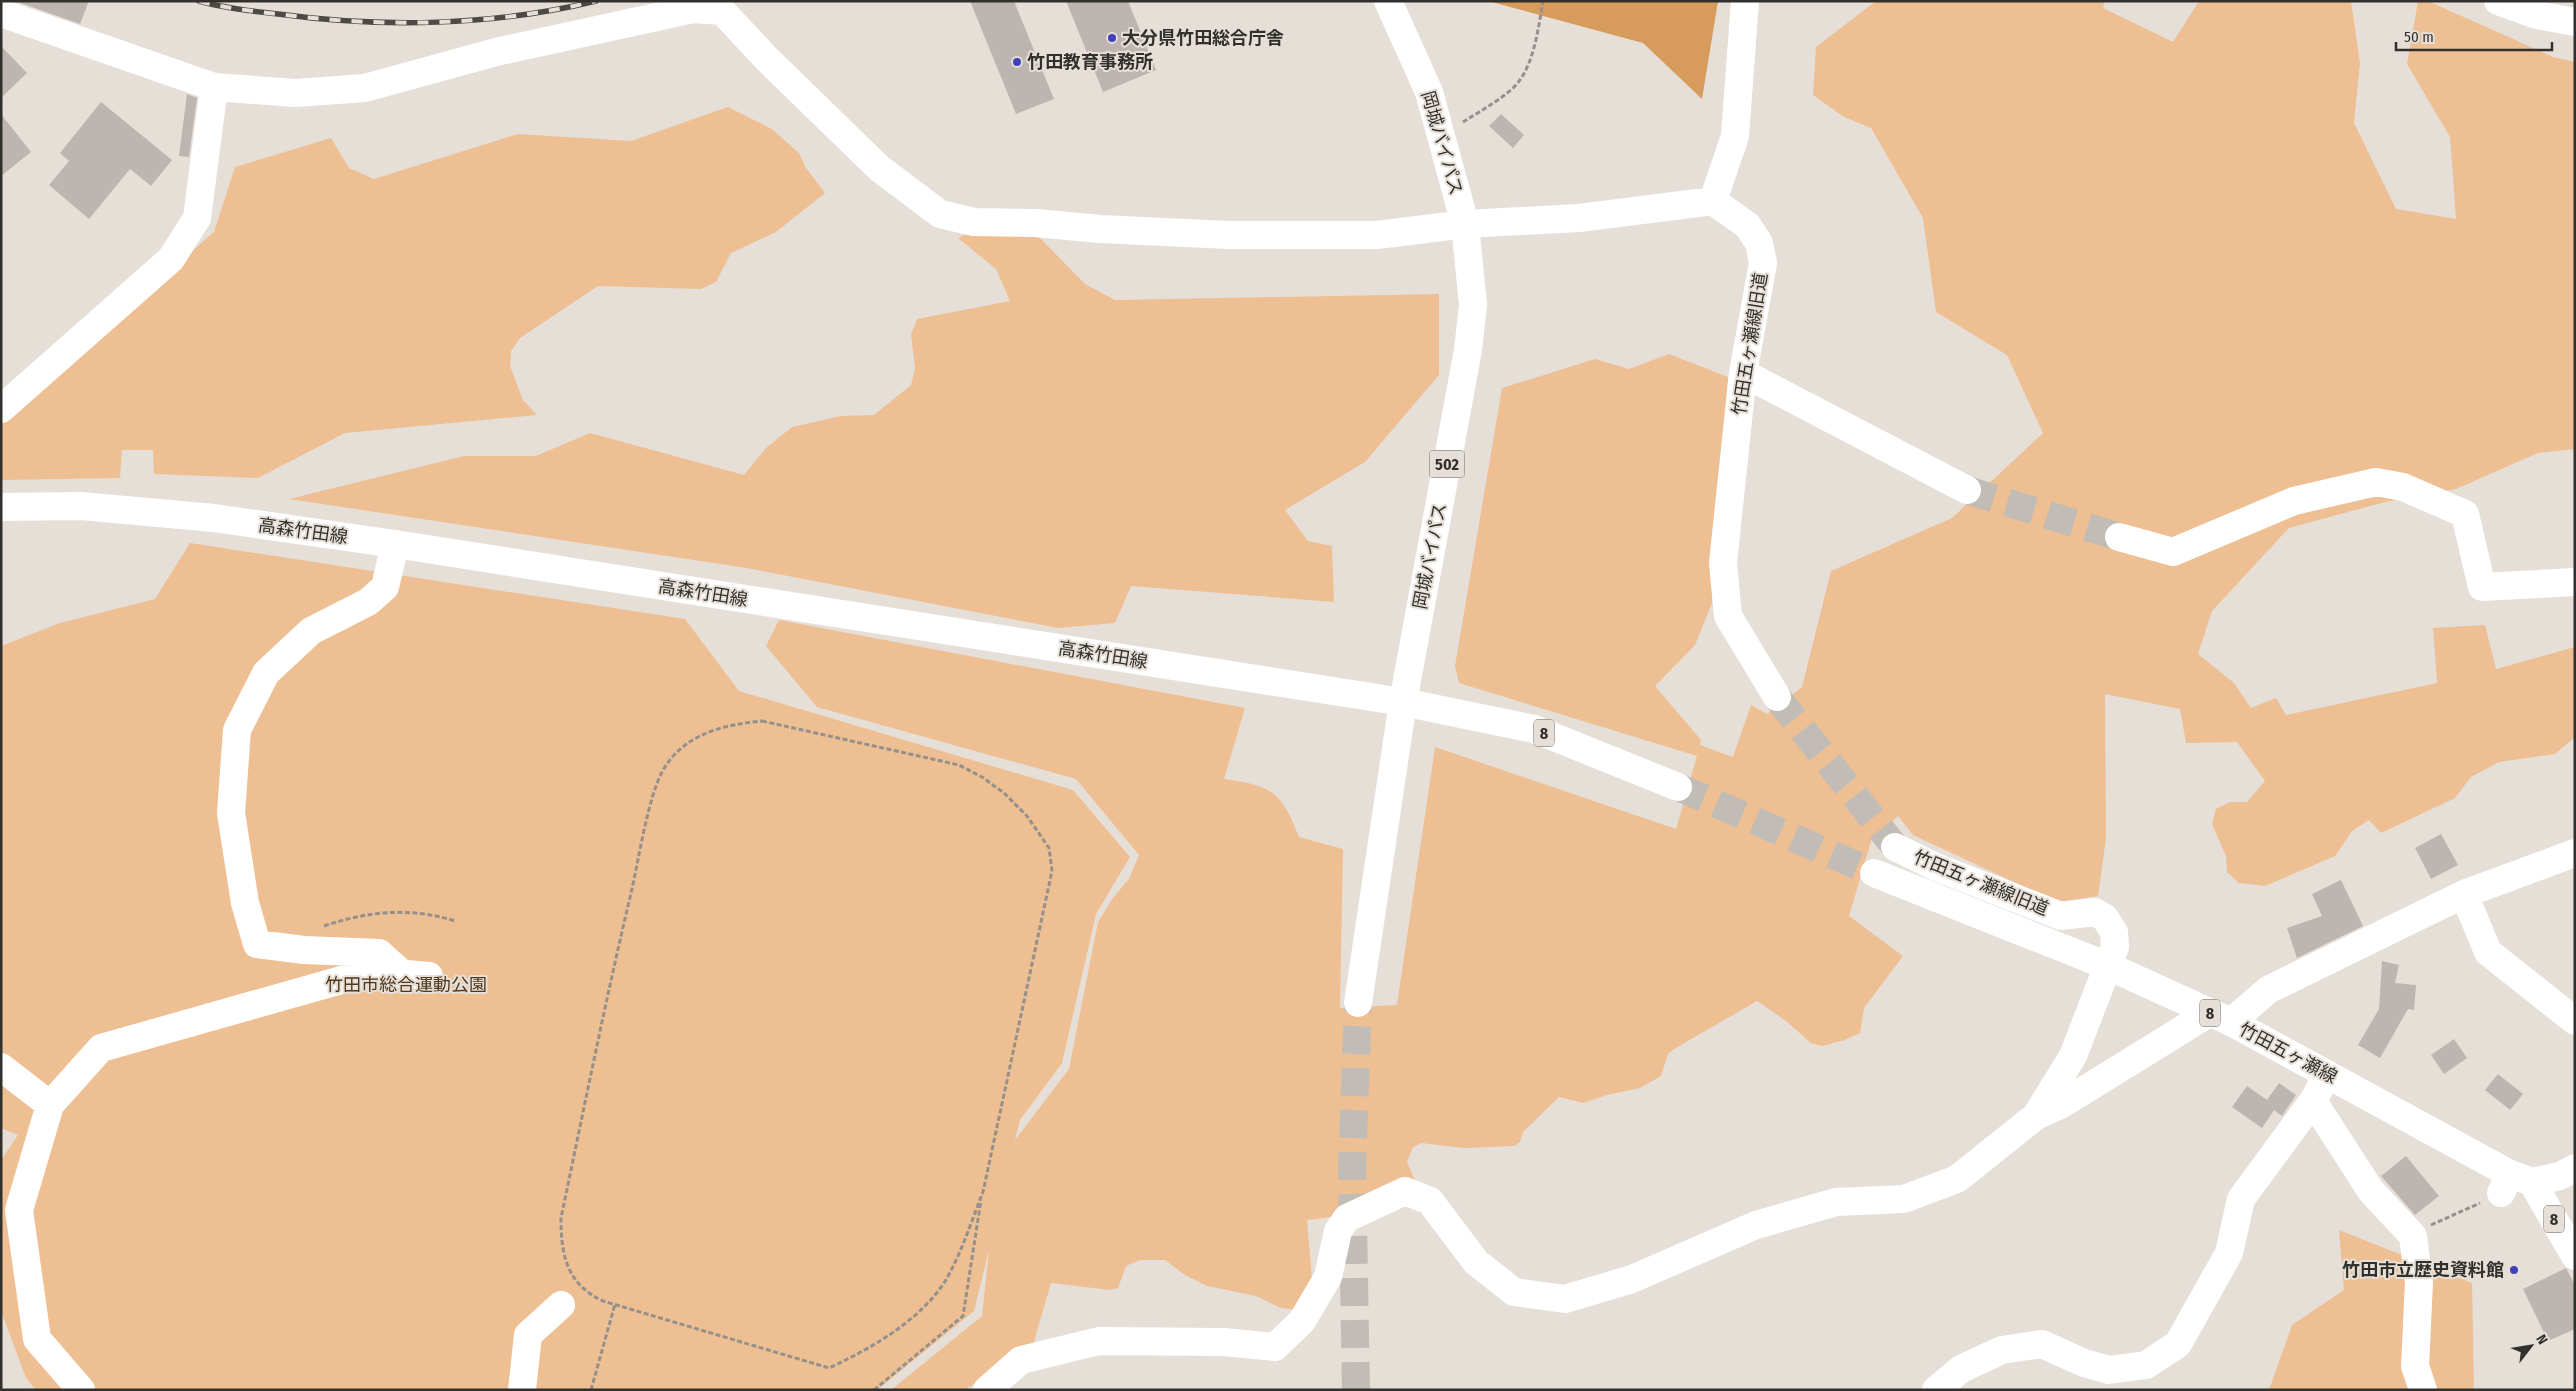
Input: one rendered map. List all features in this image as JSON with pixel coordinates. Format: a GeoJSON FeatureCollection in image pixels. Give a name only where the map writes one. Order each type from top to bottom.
{"type":"FeatureCollection","features":[{"type":"Feature","properties":{"kind":"main road","name":"岡城バイパス"},"geometry":{"type":"LineString","coordinates":[[1358,1003],[1403,702],[1468,350],[1473,305],[1465,224],[1429,92],[1388,1]]}},
{"type":"Feature","properties":{"kind":"main road"},"geometry":{"type":"LineString","coordinates":[[1,13],[214,86],[295,93],[365,88],[496,52],[693,9],[722,11],[767,59],[879,168],[940,214],[974,222],[1035,223],[1100,229],[1229,235],[1377,235],[1465,224],[1579,218],[1713,201],[1734,136],[1746,1]]}},
{"type":"Feature","properties":{"kind":"main road"},"geometry":{"type":"LineString","coordinates":[[2498,1],[2537,14],[2575,22]]}},
{"type":"Feature","properties":{"kind":"main road"},"geometry":{"type":"LineString","coordinates":[[1,409],[171,259],[197,218],[214,86]]}},
{"type":"Feature","properties":{"kind":"main road","name":"竹田五ヶ瀬線旧道"},"geometry":{"type":"LineString","coordinates":[[1713,201],[1748,226],[1758,243],[1763,263],[1743,373],[1723,563],[1728,616],[1777,698]]}},
{"type":"Feature","properties":{"kind":"main road"},"geometry":{"type":"LineString","coordinates":[[1743,373],[1967,490]]}},
{"type":"Feature","properties":{"kind":"main road"},"geometry":{"type":"LineString","coordinates":[[2119,537],[2173,552],[2294,501],[2376,482],[2403,487],[2465,514],[2482,588],[2575,582]]}},
{"type":"Feature","properties":{"kind":"main road","name":"高森竹田線"},"geometry":{"type":"LineString","coordinates":[[1,507],[41,505],[127,509],[214,518],[395,544],[1403,702]]}},
{"type":"Feature","properties":{"kind":"main road"},"geometry":{"type":"LineString","coordinates":[[395,544],[385,587],[368,602],[311,632],[266,673],[237,730],[231,813],[245,903],[257,944],[304,950],[379,953],[401,974]]}},
{"type":"Feature","properties":{"kind":"main road","name":"8"},"geometry":{"type":"LineString","coordinates":[[1403,702],[1534,729],[1678,787]]}},
{"type":"Feature","properties":{"kind":"main road","name":"竹田五ヶ瀬線旧道"},"geometry":{"type":"LineString","coordinates":[[1895,847],[1936,867],[2061,916],[2095,912],[2105,918],[2114,932],[2115,947],[2108,966]]}},
{"type":"Feature","properties":{"kind":"main road"},"geometry":{"type":"LineString","coordinates":[[987,1390],[1021,1360],[1099,1341],[1224,1342],[1275,1347],[1302,1321],[1328,1277],[1338,1231],[1347,1218],[1405,1191],[1430,1201],[1476,1262],[1514,1292],[1565,1299],[1632,1279],[1756,1225],[1836,1202],[1904,1199],[1957,1179],[2036,1116],[2062,1104],[2268,990],[2464,894],[2575,853]]}},
{"type":"Feature","properties":{"kind":"main road","name":"竹田五ヶ瀬線"},"geometry":{"type":"LineString","coordinates":[[1874,873],[2108,966],[2220,1017],[2327,1073],[2515,1183]]}},
{"type":"Feature","properties":{"kind":"main road"},"geometry":{"type":"LineString","coordinates":[[2464,894],[2488,952],[2575,1021]]}},
{"type":"Feature","properties":{"kind":"main road"},"geometry":{"type":"LineString","coordinates":[[2036,1116],[2073,1056],[2108,966]]}},
{"type":"Feature","properties":{"kind":"main road"},"geometry":{"type":"LineString","coordinates":[[81,1390],[37,1339],[19,1210],[50,1105],[101,1048],[373,971],[429,976]]}},
{"type":"Feature","properties":{"kind":"main road"},"geometry":{"type":"LineString","coordinates":[[1,1067],[50,1105]]}},
{"type":"Feature","properties":{"kind":"main road"},"geometry":{"type":"LineString","coordinates":[[1936,1390],[1961,1369],[2002,1350],[2042,1344],[2084,1363],[2143,1377],[2178,1344],[2229,1253],[2241,1199],[2313,1101],[2327,1073]]}},
{"type":"Feature","properties":{"kind":"main road"},"geometry":{"type":"LineString","coordinates":[[2313,1101],[2371,1191],[2421,1231],[2415,1366],[2424,1390]]}},
{"type":"Feature","properties":{"kind":"main road"},"geometry":{"type":"LineString","coordinates":[[2515,1183],[2560,1176],[2575,1168]]}},
{"type":"Feature","properties":{"kind":"main road","name":"8"},"geometry":{"type":"LineString","coordinates":[[2515,1183],[2575,1256]]}},
{"type":"Feature","properties":{"kind":"main road"},"geometry":{"type":"LineString","coordinates":[[522,1390],[528,1335],[561,1305]]}},
{"type":"Feature","properties":{"kind":"path"},"geometry":{"type":"LineString","coordinates":[[1463,122],[1514,88],[1528,64],[1543,1]]}},
{"type":"Feature","properties":{"kind":"path"},"geometry":{"type":"LineString","coordinates":[[874,1390],[963,1316],[983,1192],[1052,871],[1049,848],[1027,816],[1004,793],[982,777],[959,765],[762,721],[732,724],[707,731],[682,749],[662,772],[654,796],[618,945],[561,1218],[561,1246],[564,1260],[586,1293],[615,1304],[829,1368],[860,1354],[908,1322],[943,1284],[964,1242],[983,1192]]}},
{"type":"Feature","properties":{"kind":"path"},"geometry":{"type":"LineString","coordinates":[[323,926],[357,916],[396,911],[437,915],[455,921]]}},
{"type":"Feature","properties":{"kind":"path"},"geometry":{"type":"LineString","coordinates":[[2421,1231],[2515,1183]]}},
{"type":"Feature","properties":{"kind":"path"},"geometry":{"type":"LineString","coordinates":[[591,1390],[615,1304]]}},
{"type":"Feature","properties":{"kind":"green space","name":"竹田市総合運動公園"},"geometry":{"type":"Polygon","coordinates":[[[1876,1],[2105,1],[2103,8],[2173,42],[2199,1],[2351,1],[2360,63],[2354,123],[2396,209],[2456,219],[2450,137],[2407,64],[2418,1],[2428,1],[2553,57],[2575,62],[2575,449],[2538,453],[2456,489],[2385,502],[2289,528],[2212,611],[2198,654],[2234,683],[2251,708],[2276,698],[2286,715],[2437,683],[2433,628],[2485,625],[2496,669],[2575,647],[2575,737],[2555,754],[2499,762],[2471,777],[2455,798],[2381,833],[2369,820],[2352,831],[2335,856],[2265,886],[2239,883],[2227,872],[2226,856],[2212,824],[2216,809],[2230,802],[2247,802],[2265,781],[2237,742],[2186,743],[2180,709],[2105,694],[2106,838],[2098,896],[2057,902],[1913,835],[1898,816],[1872,838],[1849,916],[1903,956],[1864,1008],[1860,1033],[1845,1040],[1822,1046],[1811,1043],[1786,1021],[1757,1001],[1674,1049],[1668,1054],[1661,1076],[1640,1088],[1607,1095],[1583,1103],[1559,1097],[1523,1132],[1520,1142],[1514,1146],[1464,1148],[1421,1143],[1413,1147],[1407,1162],[1420,1192],[1356,1214],[1307,1220],[1313,1290],[1298,1310],[1281,1308],[1256,1296],[1207,1286],[1185,1275],[1165,1260],[1140,1260],[1126,1266],[1118,1288],[1110,1290],[1051,1283],[1033,1345],[1013,1361],[964,1390],[891,1390],[982,1316],[989,1250],[974,1311],[877,1390],[36,1390],[26,1378],[1,1311],[1,1160],[18,1135],[1,1128],[1,646],[60,623],[155,599],[190,543],[685,619],[739,691],[1073,790],[1130,857],[1096,914],[1062,1063],[1020,1120],[1015,1140],[1069,1069],[1098,922],[1113,898],[1129,879],[1139,855],[1076,779],[817,707],[766,646],[779,620],[1245,708],[1224,779],[1264,788],[1280,800],[1293,821],[1299,837],[1343,849],[1340,1008],[1397,1005],[1435,747],[1676,829],[1697,756],[1459,683],[1455,666],[1502,388],[1595,359],[1629,369],[1669,354],[1728,377],[1712,603],[1695,645],[1655,686],[1701,740],[1700,745],[1733,757],[1751,705],[1767,714],[1802,687],[1831,571],[1952,518],[2043,433],[2007,355],[1936,312],[1923,218],[1871,128],[1844,117],[1813,95],[1816,47],[1876,1]]]}},
{"type":"Feature","properties":{"kind":"green space"},"geometry":{"type":"Polygon","coordinates":[[[728,107],[772,129],[799,153],[806,168],[825,193],[776,232],[731,253],[716,282],[701,289],[598,286],[520,338],[511,351],[510,366],[523,400],[537,415],[345,433],[258,478],[154,474],[153,450],[122,450],[120,478],[1,480],[1,417],[214,232],[235,167],[331,138],[349,168],[374,179],[518,134],[631,141],[728,107]]]}},
{"type":"Feature","properties":{"kind":"green space"},"geometry":{"type":"Polygon","coordinates":[[[972,231],[1025,233],[1040,238],[1085,284],[1115,300],[1439,294],[1439,375],[1365,462],[1285,510],[1308,541],[1332,546],[1334,602],[1131,586],[1115,623],[1058,628],[747,568],[289,499],[464,456],[536,456],[590,433],[744,475],[766,448],[792,427],[841,416],[874,415],[911,385],[915,368],[911,335],[917,319],[1010,301],[996,269],[958,238],[972,231]]]}},
{"type":"Feature","properties":{"kind":"green space"},"geometry":{"type":"Polygon","coordinates":[[[2339,1230],[2472,1283],[2474,1390],[2269,1390],[2292,1325],[2344,1290],[2339,1230]]]}},
{"type":"Feature","properties":{"kind":"shaded area"},"geometry":{"type":"Polygon","coordinates":[[[1488,1],[1718,1],[1702,99],[1643,43],[1488,1]]]}},
{"type":"Feature","properties":{"kind":"building"},"geometry":{"type":"Polygon","coordinates":[[[15,1],[89,1],[80,24],[15,1]]]}},
{"type":"Feature","properties":{"kind":"building","name":"竹田教育事務所"},"geometry":{"type":"Polygon","coordinates":[[[970,1],[1014,1],[1054,99],[1016,114],[970,1]]]}},
{"type":"Feature","properties":{"kind":"building","name":"大分県竹田総合庁舎"},"geometry":{"type":"Polygon","coordinates":[[[1066,1],[1128,1],[1156,70],[1103,92],[1066,1]]]}},
{"type":"Feature","properties":{"kind":"building"},"geometry":{"type":"Polygon","coordinates":[[[1,46],[27,73],[1,98],[1,46]]]}},
{"type":"Feature","properties":{"kind":"building"},"geometry":{"type":"Polygon","coordinates":[[[187,94],[197,98],[189,157],[179,156],[187,94]]]}},
{"type":"Feature","properties":{"kind":"building"},"geometry":{"type":"Polygon","coordinates":[[[101,102],[172,160],[151,186],[130,169],[89,219],[49,185],[69,161],[60,153],[101,102]]]}},
{"type":"Feature","properties":{"kind":"building"},"geometry":{"type":"Polygon","coordinates":[[[1,114],[31,152],[1,176],[1,114]]]}},
{"type":"Feature","properties":{"kind":"building"},"geometry":{"type":"Polygon","coordinates":[[[1501,114],[1524,135],[1513,148],[1489,126],[1501,114]]]}},
{"type":"Feature","properties":{"kind":"building"},"geometry":{"type":"Polygon","coordinates":[[[2441,834],[2458,865],[2431,879],[2415,848],[2441,834]]]}},
{"type":"Feature","properties":{"kind":"building"},"geometry":{"type":"Polygon","coordinates":[[[2341,880],[2363,926],[2297,958],[2287,928],[2322,916],[2312,894],[2341,880]]]}},
{"type":"Feature","properties":{"kind":"building"},"geometry":{"type":"Polygon","coordinates":[[[2382,961],[2399,965],[2395,983],[2416,985],[2414,1010],[2408,1009],[2380,1058],[2358,1045],[2379,1009],[2382,961]]]}},
{"type":"Feature","properties":{"kind":"building"},"geometry":{"type":"Polygon","coordinates":[[[2454,1039],[2467,1058],[2444,1074],[2431,1055],[2454,1039]]]}},
{"type":"Feature","properties":{"kind":"building"},"geometry":{"type":"Polygon","coordinates":[[[2498,1074],[2523,1094],[2510,1110],[2485,1090],[2498,1074]]]}},
{"type":"Feature","properties":{"kind":"building"},"geometry":{"type":"Polygon","coordinates":[[[2279,1083],[2296,1095],[2282,1116],[2274,1110],[2262,1128],[2232,1107],[2247,1086],[2267,1100],[2279,1083]]]}},
{"type":"Feature","properties":{"kind":"building"},"geometry":{"type":"Polygon","coordinates":[[[2406,1156],[2439,1196],[2415,1215],[2381,1176],[2406,1156]]]}},
{"type":"Feature","properties":{"kind":"building"},"geometry":{"type":"Polygon","coordinates":[[[2566,1268],[2575,1285],[2575,1329],[2548,1341],[2523,1289],[2566,1268]]]}},
{"type":"Feature","properties":{"kind":"tunnel"},"geometry":{"type":"LineString","coordinates":[[1967,490],[2119,537]]}},
{"type":"Feature","properties":{"kind":"tunnel"},"geometry":{"type":"LineString","coordinates":[[1777,697],[1895,847]]}},
{"type":"Feature","properties":{"kind":"tunnel"},"geometry":{"type":"LineString","coordinates":[[1678,787],[1874,873]]}},
{"type":"Feature","properties":{"kind":"tunnel"},"geometry":{"type":"LineString","coordinates":[[1356,1390],[1352,1165],[1358,1003]]}},
{"type":"Feature","properties":{"kind":"railway"},"geometry":{"type":"LineString","coordinates":[[199,1],[238,9],[317,18],[397,23],[478,20],[517,16],[596,1]]}},
{"type":"Feature","properties":{"kind":"place","name":"大分県竹田総合庁舎"},"geometry":{"type":"Point","coordinates":[1112,38]}},
{"type":"Feature","properties":{"kind":"place","name":"竹田教育事務所"},"geometry":{"type":"Point","coordinates":[1017,62]}},
{"type":"Feature","properties":{"kind":"place","name":"竹田市立歴史資料館"},"geometry":{"type":"Point","coordinates":[2514,1270]}}]}
